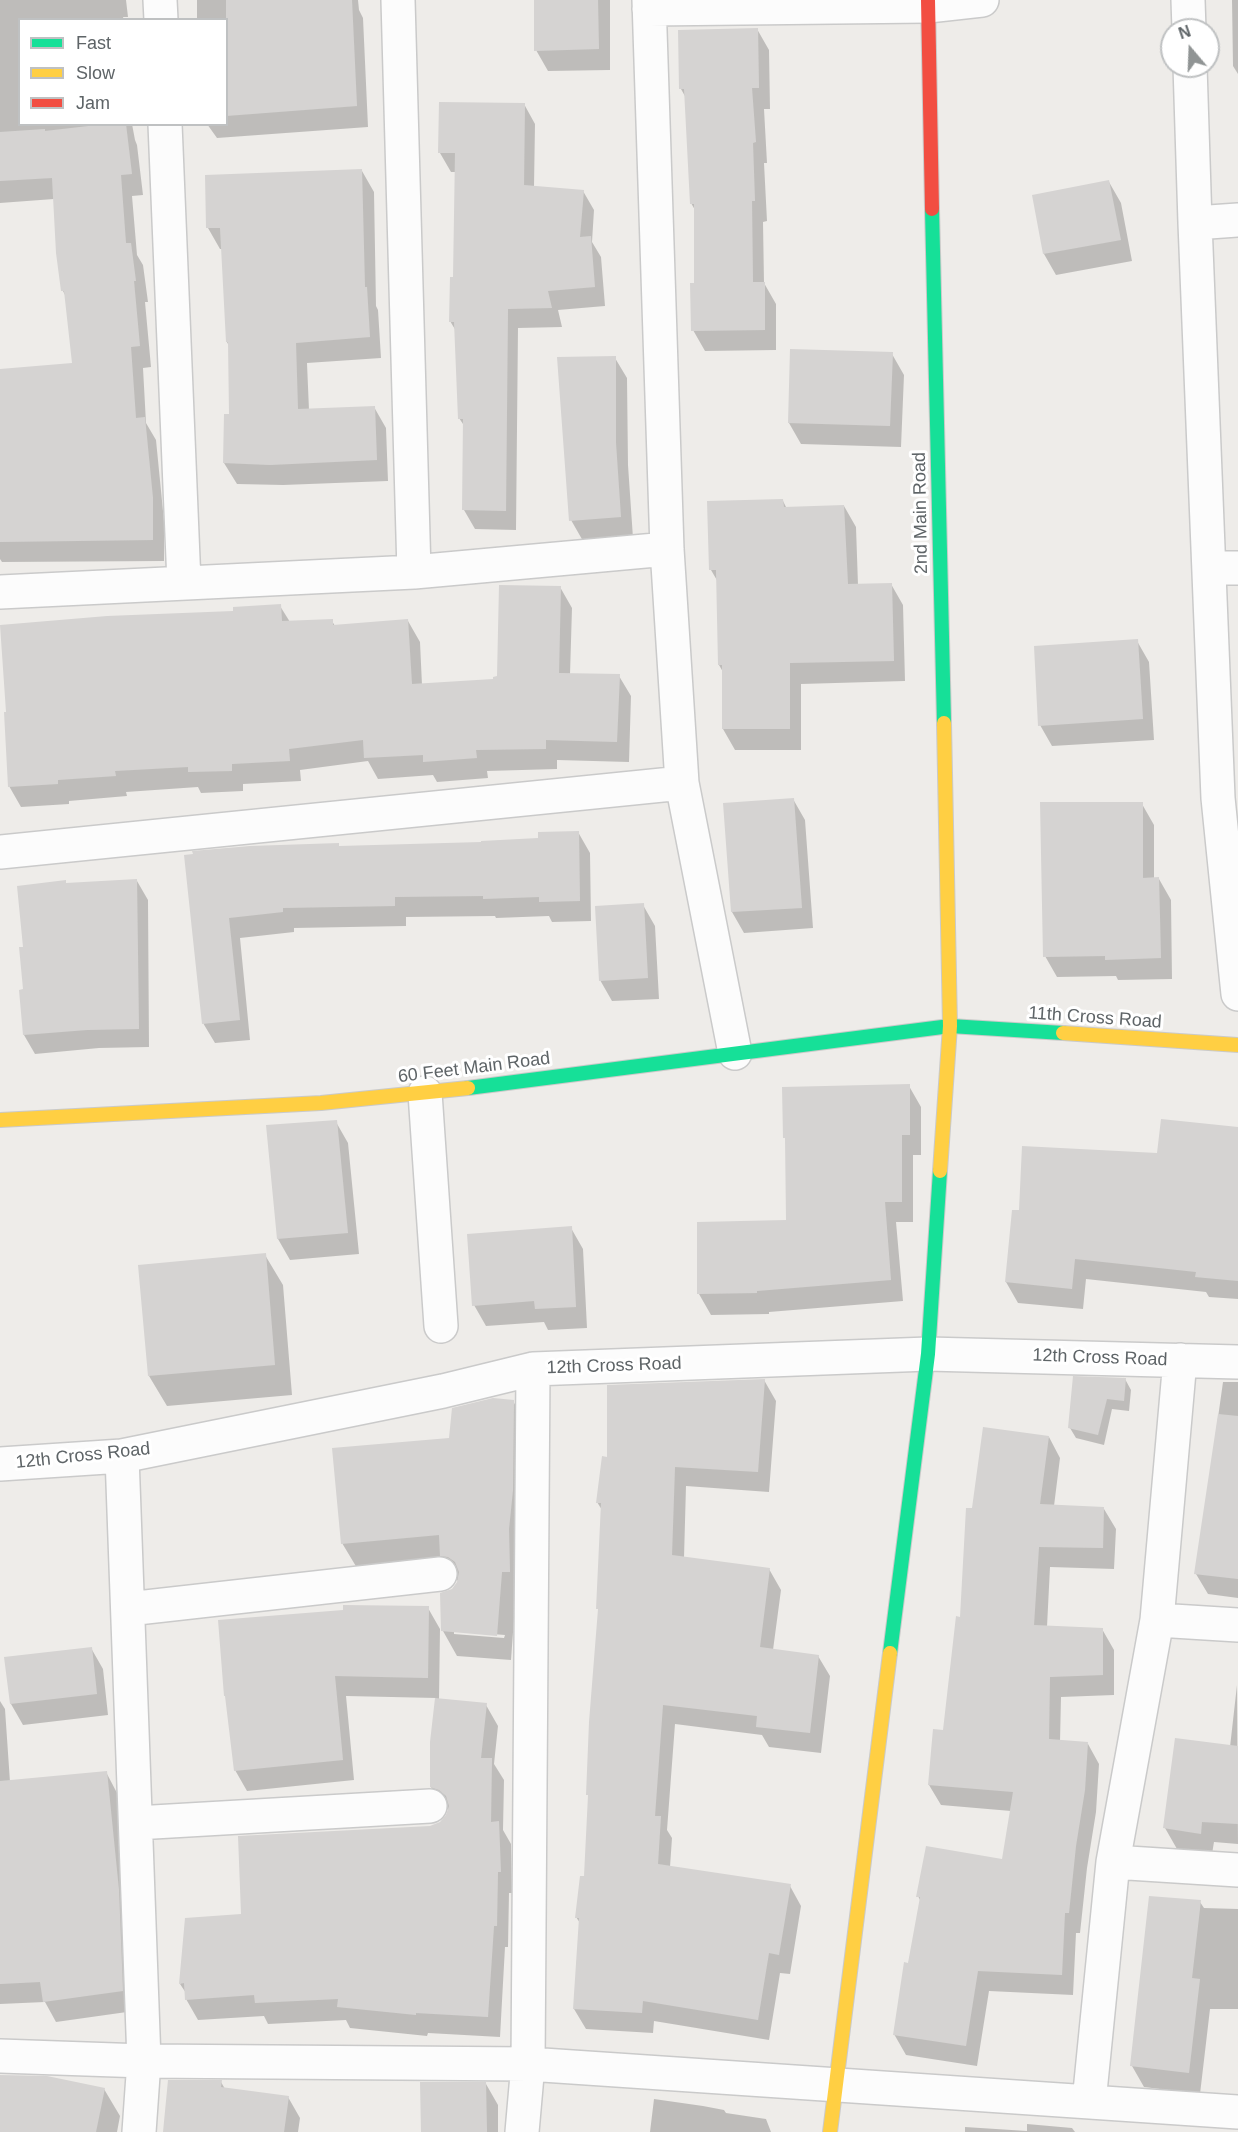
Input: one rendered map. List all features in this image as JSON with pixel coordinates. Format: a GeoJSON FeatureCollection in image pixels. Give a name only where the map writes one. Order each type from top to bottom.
{"type":"FeatureCollection","features":[{"type":"Feature","properties":{"kind":"street"},"geometry":{"type":"LineString","coordinates":[[160,0],[161,18]]}},
{"type":"Feature","properties":{"kind":"street"},"geometry":{"type":"LineString","coordinates":[[398,0],[414,572]]}},
{"type":"Feature","properties":{"kind":"street"},"geometry":{"type":"LineString","coordinates":[[735,1053],[682,783],[667,549],[649,4],[928,3],[982,0]]}},
{"type":"Feature","properties":{"kind":"street"},"geometry":{"type":"LineString","coordinates":[[1188,0],[1189,18]]}},
{"type":"Feature","properties":{"kind":"street","name":"2nd Main Road"},"geometry":{"type":"LineString","coordinates":[[830,2132],[928,1354],[950,1026],[928,3]]}},
{"type":"Feature","properties":{"kind":"street"},"geometry":{"type":"LineString","coordinates":[[1190,78],[1195,223],[1223,568],[1228,797],[1238,994]]}},
{"type":"Feature","properties":{"kind":"street"},"geometry":{"type":"LineString","coordinates":[[165,126],[184,583]]}},
{"type":"Feature","properties":{"kind":"street"},"geometry":{"type":"LineString","coordinates":[[1195,223],[1238,220]]}},
{"type":"Feature","properties":{"kind":"street"},"geometry":{"type":"LineString","coordinates":[[0,592],[414,572],[667,549]]}},
{"type":"Feature","properties":{"kind":"street"},"geometry":{"type":"LineString","coordinates":[[0,852],[682,783]]}},
{"type":"Feature","properties":{"kind":"street","name":"11th Cross Road"},"geometry":{"type":"LineString","coordinates":[[950,1026],[1238,1045]]}},
{"type":"Feature","properties":{"kind":"street","name":"60 Feet Main Road"},"geometry":{"type":"LineString","coordinates":[[0,1120],[321,1103],[425,1093],[950,1026]]}},
{"type":"Feature","properties":{"kind":"street"},"geometry":{"type":"LineString","coordinates":[[425,1093],[441,1326]]}},
{"type":"Feature","properties":{"kind":"street","name":"12th Cross Road"},"geometry":{"type":"LineString","coordinates":[[0,1464],[122,1456],[443,1391],[533,1369],[928,1354],[1238,1362]]}},
{"type":"Feature","properties":{"kind":"street"},"geometry":{"type":"LineString","coordinates":[[1089,2102],[1113,1862],[1157,1620],[1180,1360]]}},
{"type":"Feature","properties":{"kind":"street"},"geometry":{"type":"LineString","coordinates":[[522,2132],[528,2064],[533,1369]]}},
{"type":"Feature","properties":{"kind":"street"},"geometry":{"type":"LineString","coordinates":[[122,1456],[144,2061],[139,2132]]}},
{"type":"Feature","properties":{"kind":"street"},"geometry":{"type":"LineString","coordinates":[[128,1609],[440,1574]]}},
{"type":"Feature","properties":{"kind":"street"},"geometry":{"type":"LineString","coordinates":[[1157,1620],[1238,1625]]}},
{"type":"Feature","properties":{"kind":"street"},"geometry":{"type":"LineString","coordinates":[[136,1823],[430,1806]]}},
{"type":"Feature","properties":{"kind":"street"},"geometry":{"type":"LineString","coordinates":[[1113,1862],[1238,1870]]}},
{"type":"Feature","properties":{"kind":"street"},"geometry":{"type":"LineString","coordinates":[[0,2056],[144,2061],[528,2064],[1238,2112]]}},
{"type":"Feature","properties":{"kind":"building"},"geometry":{"type":"Polygon","coordinates":[[[226,0],[352,0],[357,106],[228,116],[228,18],[226,18],[226,0]]]}},
{"type":"Feature","properties":{"kind":"building"},"geometry":{"type":"Polygon","coordinates":[[[534,0],[598,0],[599,49],[534,51],[534,0]]]}},
{"type":"Feature","properties":{"kind":"building"},"geometry":{"type":"Polygon","coordinates":[[[758,28],[759,88],[752,88],[756,142],[753,143],[755,201],[752,201],[753,282],[765,282],[765,330],[691,331],[690,283],[694,283],[694,204],[690,204],[684,89],[679,89],[678,30],[758,28]]]}},
{"type":"Feature","properties":{"kind":"building"},"geometry":{"type":"Polygon","coordinates":[[[439,102],[525,103],[524,185],[584,190],[580,237],[591,236],[595,287],[548,291],[552,308],[508,309],[506,511],[462,510],[463,419],[458,419],[454,322],[449,322],[450,277],[453,277],[455,153],[438,153],[439,102]]]}},
{"type":"Feature","properties":{"kind":"building"},"geometry":{"type":"Polygon","coordinates":[[[89,126],[126,126],[132,174],[121,175],[126,243],[131,243],[136,281],[134,281],[140,346],[131,347],[136,418],[145,417],[153,498],[153,540],[0,542],[0,369],[72,363],[64,291],[61,291],[56,253],[52,178],[0,181],[0,132],[45,129],[45,131],[89,126]]]}},
{"type":"Feature","properties":{"kind":"building"},"geometry":{"type":"Polygon","coordinates":[[[362,169],[365,287],[367,287],[370,337],[296,343],[298,409],[375,406],[377,460],[270,465],[223,463],[224,414],[229,414],[228,342],[226,342],[220,228],[206,228],[205,175],[362,169]]]}},
{"type":"Feature","properties":{"kind":"building"},"geometry":{"type":"Polygon","coordinates":[[[1109,180],[1121,240],[1043,254],[1032,195],[1109,180]]]}},
{"type":"Feature","properties":{"kind":"building"},"geometry":{"type":"Polygon","coordinates":[[[790,349],[893,352],[890,426],[788,423],[790,349]]]}},
{"type":"Feature","properties":{"kind":"building"},"geometry":{"type":"Polygon","coordinates":[[[616,356],[616,443],[621,517],[569,521],[557,357],[616,356]]]}},
{"type":"Feature","properties":{"kind":"building"},"geometry":{"type":"Polygon","coordinates":[[[783,499],[784,507],[844,505],[848,584],[892,583],[894,661],[790,663],[790,729],[722,729],[722,665],[718,665],[716,570],[709,570],[707,501],[783,499]]]}},
{"type":"Feature","properties":{"kind":"building"},"geometry":{"type":"Polygon","coordinates":[[[499,585],[561,586],[559,673],[620,674],[617,742],[546,740],[546,749],[476,750],[477,758],[423,762],[423,755],[364,758],[363,740],[289,749],[290,761],[232,764],[232,771],[188,772],[188,767],[115,771],[116,776],[58,780],[58,784],[8,787],[0,625],[107,616],[233,611],[233,607],[281,604],[282,621],[333,619],[333,625],[408,619],[412,684],[493,679],[497,676],[499,585]]]}},
{"type":"Feature","properties":{"kind":"building"},"geometry":{"type":"Polygon","coordinates":[[[1138,639],[1143,719],[1038,726],[1034,646],[1138,639]]]}},
{"type":"Feature","properties":{"kind":"building"},"geometry":{"type":"Polygon","coordinates":[[[794,798],[802,908],[731,912],[723,803],[794,798]]]}},
{"type":"Feature","properties":{"kind":"building"},"geometry":{"type":"Polygon","coordinates":[[[1040,802],[1143,802],[1143,878],[1159,877],[1161,958],[1105,960],[1105,956],[1043,957],[1040,802]]]}},
{"type":"Feature","properties":{"kind":"building"},"geometry":{"type":"Polygon","coordinates":[[[579,831],[580,901],[539,902],[539,897],[483,899],[483,896],[395,897],[395,906],[283,908],[283,912],[229,918],[240,1020],[202,1024],[184,855],[193,854],[192,851],[250,846],[481,842],[538,838],[538,832],[579,831]]]}},
{"type":"Feature","properties":{"kind":"building"},"geometry":{"type":"Polygon","coordinates":[[[137,879],[139,1029],[23,1035],[19,990],[23,989],[19,947],[23,947],[17,886],[66,880],[66,883],[137,879]]]}},
{"type":"Feature","properties":{"kind":"building"},"geometry":{"type":"Polygon","coordinates":[[[644,903],[648,978],[599,981],[595,906],[644,903]]]}},
{"type":"Feature","properties":{"kind":"building"},"geometry":{"type":"Polygon","coordinates":[[[910,1084],[910,1135],[902,1135],[902,1202],[885,1202],[891,1280],[757,1291],[757,1293],[697,1294],[697,1222],[786,1220],[782,1087],[910,1084]]]}},
{"type":"Feature","properties":{"kind":"building"},"geometry":{"type":"Polygon","coordinates":[[[1161,1119],[1238,1127],[1238,1281],[1195,1277],[1196,1272],[1075,1259],[1072,1289],[1005,1282],[1012,1210],[1019,1210],[1022,1146],[1157,1153],[1161,1119]]]}},
{"type":"Feature","properties":{"kind":"building"},"geometry":{"type":"Polygon","coordinates":[[[337,1120],[348,1233],[277,1239],[266,1125],[337,1120]]]}},
{"type":"Feature","properties":{"kind":"building"},"geometry":{"type":"Polygon","coordinates":[[[572,1226],[576,1307],[535,1309],[534,1301],[472,1306],[467,1234],[572,1226]]]}},
{"type":"Feature","properties":{"kind":"building"},"geometry":{"type":"Polygon","coordinates":[[[266,1253],[275,1365],[148,1376],[138,1265],[266,1253]]]}},
{"type":"Feature","properties":{"kind":"building"},"geometry":{"type":"Polygon","coordinates":[[[1073,1376],[1126,1378],[1124,1401],[1107,1399],[1098,1435],[1068,1428],[1073,1376]]]}},
{"type":"Feature","properties":{"kind":"building"},"geometry":{"type":"Polygon","coordinates":[[[765,1379],[758,1472],[675,1467],[672,1555],[770,1568],[760,1647],[819,1655],[810,1733],[756,1727],[757,1716],[663,1705],[655,1816],[661,1816],[658,1864],[791,1884],[779,1955],[769,1953],[758,2020],[643,2001],[642,2013],[573,2009],[579,1918],[575,1918],[580,1876],[584,1876],[589,1722],[598,1609],[596,1609],[601,1503],[596,1503],[602,1456],[607,1457],[607,1385],[765,1379]]]}},
{"type":"Feature","properties":{"kind":"building"},"geometry":{"type":"Polygon","coordinates":[[[493,1398],[514,1400],[513,1490],[509,1529],[510,1572],[502,1572],[497,1636],[441,1631],[440,1593],[452,1589],[457,1582],[459,1572],[455,1562],[448,1557],[440,1556],[439,1535],[341,1544],[332,1448],[449,1438],[452,1408],[493,1398]]]}},
{"type":"Feature","properties":{"kind":"building"},"geometry":{"type":"Polygon","coordinates":[[[1218,1414],[1238,1416],[1238,1579],[1194,1574],[1218,1414]]]}},
{"type":"Feature","properties":{"kind":"building"},"geometry":{"type":"Polygon","coordinates":[[[983,1427],[1049,1436],[1040,1504],[1104,1507],[1103,1548],[1039,1547],[1034,1625],[1103,1628],[1103,1675],[1050,1677],[1049,1739],[1088,1742],[1085,1790],[1069,1913],[1065,1913],[1062,1975],[978,1971],[966,2046],[893,2035],[904,1962],[908,1963],[920,1897],[916,1897],[926,1846],[1002,1859],[1013,1792],[928,1785],[933,1729],[943,1730],[956,1616],[960,1617],[966,1508],[972,1508],[983,1427]]]}},
{"type":"Feature","properties":{"kind":"building"},"geometry":{"type":"Polygon","coordinates":[[[343,1605],[429,1606],[428,1678],[335,1676],[343,1760],[234,1771],[224,1696],[218,1620],[343,1610],[343,1605]]]}},
{"type":"Feature","properties":{"kind":"building"},"geometry":{"type":"Polygon","coordinates":[[[92,1647],[97,1694],[10,1704],[4,1657],[92,1647]]]}},
{"type":"Feature","properties":{"kind":"building"},"geometry":{"type":"Polygon","coordinates":[[[435,1698],[487,1703],[481,1758],[492,1758],[491,1822],[499,1821],[501,1872],[498,1872],[497,1926],[494,1926],[488,2017],[416,2013],[416,2015],[337,2007],[338,1999],[255,2003],[254,1995],[185,2000],[184,1983],[179,1984],[185,1918],[241,1914],[238,1836],[430,1826],[440,1822],[446,1815],[449,1806],[446,1796],[430,1787],[430,1742],[435,1698]]]}},
{"type":"Feature","properties":{"kind":"building"},"geometry":{"type":"Polygon","coordinates":[[[1175,1738],[1238,1746],[1238,1824],[1202,1822],[1201,1834],[1163,1828],[1175,1738]]]}},
{"type":"Feature","properties":{"kind":"building"},"geometry":{"type":"Polygon","coordinates":[[[107,1771],[119,1890],[123,1991],[43,2002],[40,1982],[0,1984],[0,1781],[107,1771]]]}},
{"type":"Feature","properties":{"kind":"building"},"geometry":{"type":"Polygon","coordinates":[[[1149,1896],[1201,1900],[1192,1978],[1200,1979],[1189,2073],[1130,2066],[1149,1896]]]}},
{"type":"Feature","properties":{"kind":"building"},"geometry":{"type":"Polygon","coordinates":[[[0,2075],[47,2076],[105,2088],[96,2132],[0,2132],[0,2075]]]}},
{"type":"Feature","properties":{"kind":"building"},"geometry":{"type":"Polygon","coordinates":[[[168,2080],[222,2080],[221,2087],[289,2096],[284,2132],[163,2132],[168,2080]]]}},
{"type":"Feature","properties":{"kind":"building"},"geometry":{"type":"Polygon","coordinates":[[[420,2082],[486,2082],[487,2132],[421,2132],[420,2082]]]}},
{"type":"Feature","properties":{"kind":"traffic: fast"},"geometry":{"type":"LineString","coordinates":[[932,209],[944,723]]}},
{"type":"Feature","properties":{"kind":"traffic: fast"},"geometry":{"type":"LineString","coordinates":[[468,1088],[950,1026],[1063,1033]]}},
{"type":"Feature","properties":{"kind":"traffic: fast"},"geometry":{"type":"LineString","coordinates":[[890,1653],[928,1354],[940,1171]]}},
{"type":"Feature","properties":{"kind":"traffic: slow"},"geometry":{"type":"LineString","coordinates":[[940,1171],[950,1026],[944,723]]}},
{"type":"Feature","properties":{"kind":"traffic: slow"},"geometry":{"type":"LineString","coordinates":[[1063,1033],[1238,1045]]}},
{"type":"Feature","properties":{"kind":"traffic: slow"},"geometry":{"type":"LineString","coordinates":[[0,1120],[321,1103],[468,1088]]}},
{"type":"Feature","properties":{"kind":"traffic: slow"},"geometry":{"type":"LineString","coordinates":[[830,2132],[890,1653]]}},
{"type":"Feature","properties":{"kind":"traffic: jam"},"geometry":{"type":"LineString","coordinates":[[928,0],[932,209]]}}]}
